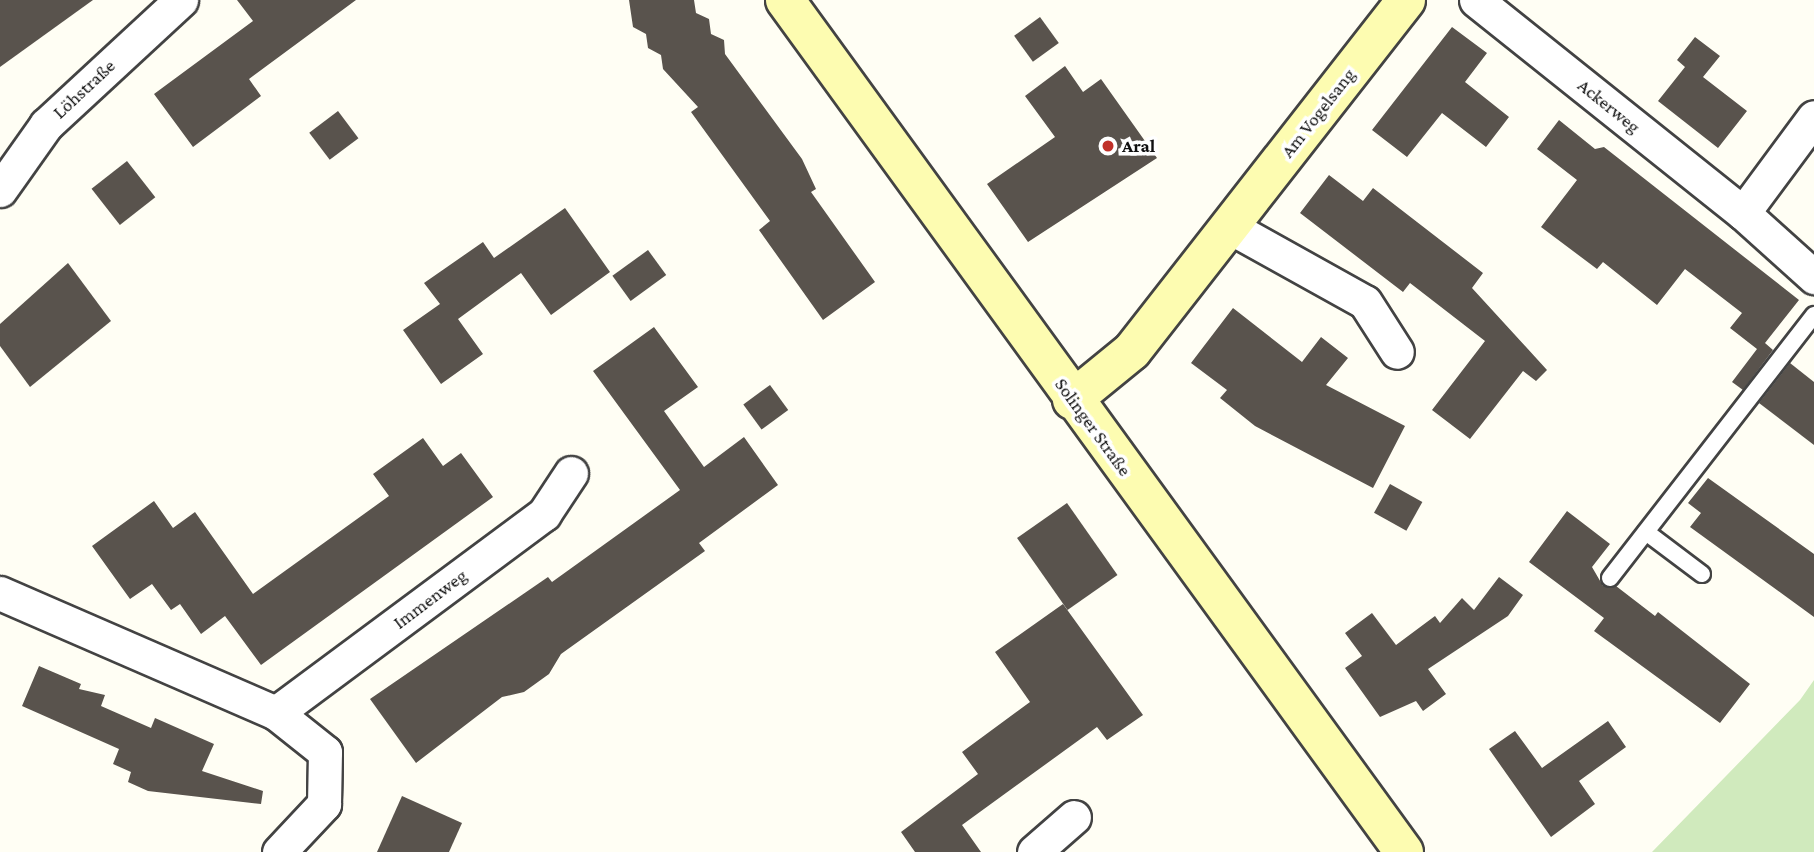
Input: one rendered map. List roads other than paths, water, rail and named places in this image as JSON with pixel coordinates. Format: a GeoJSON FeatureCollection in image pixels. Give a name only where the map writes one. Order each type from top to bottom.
{"type":"FeatureCollection","features":[{"type":"Feature","properties":{"kind":"main road","name":"Solinger Straße"},"geometry":{"type":"LineString","coordinates":[[785,0],[1072,400],[1404,852]]}},
{"type":"Feature","properties":{"kind":"main road","name":"Am Vogelsang"},"geometry":{"type":"LineString","coordinates":[[1072,400],[1132,351],[1406,0]]}},
{"type":"Feature","properties":{"kind":"street","name":"Löhstraße"},"geometry":{"type":"LineString","coordinates":[[0,190],[46,125],[181,0]]}},
{"type":"Feature","properties":{"kind":"street","name":"Ackerweg"},"geometry":{"type":"LineString","coordinates":[[1476,0],[1743,213],[1814,277]]}},
{"type":"Feature","properties":{"kind":"street"},"geometry":{"type":"LineString","coordinates":[[1743,213],[1814,117]]}},
{"type":"Feature","properties":{"kind":"street"},"geometry":{"type":"LineString","coordinates":[[1230,227],[1365,302],[1397,352]]}},
{"type":"Feature","properties":{"kind":"street","name":"Immenweg"},"geometry":{"type":"LineString","coordinates":[[276,713],[544,514],[571,473]]}},
{"type":"Feature","properties":{"kind":"street"},"geometry":{"type":"LineString","coordinates":[[0,593],[276,713],[325,752],[324,804],[279,852]]}},
{"type":"Feature","properties":{"kind":"street"},"geometry":{"type":"LineString","coordinates":[[1034,852],[1074,817]]}},
{"type":"Feature","properties":{"kind":"lane"},"geometry":{"type":"LineString","coordinates":[[1610,578],[1814,315]]}},
{"type":"Feature","properties":{"kind":"lane"},"geometry":{"type":"LineString","coordinates":[[1646,531],[1702,574]]}},
{"type":"Feature","properties":{"kind":"place","name":"Aral"},"geometry":{"type":"Point","coordinates":[1108,146]}}]}
